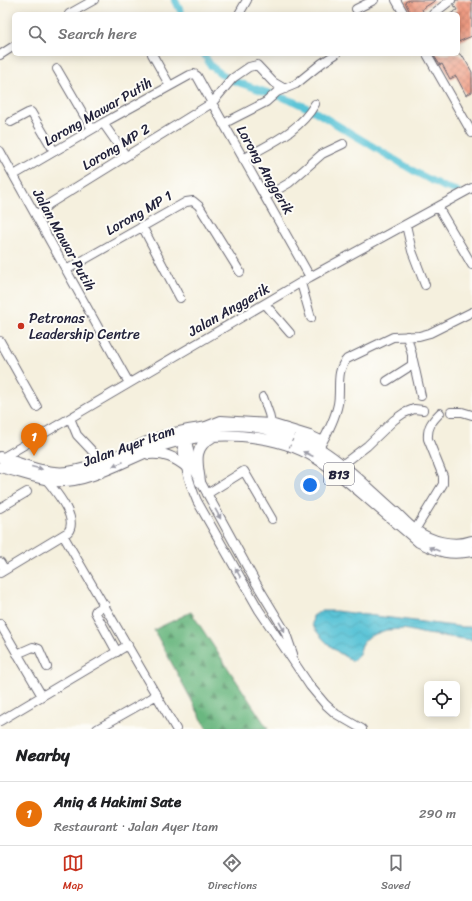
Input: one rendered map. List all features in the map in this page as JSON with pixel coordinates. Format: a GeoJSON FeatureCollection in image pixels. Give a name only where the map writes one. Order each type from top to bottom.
{"type":"FeatureCollection","features":[{"type":"Feature","properties":{"kind":"main road","name":"B13"},"geometry":{"type":"LineString","coordinates":[[183,438],[198,429],[215,426],[237,426],[264,428],[300,440],[321,445],[415,530],[443,542],[455,544],[472,541]]}},
{"type":"Feature","properties":{"kind":"main road"},"geometry":{"type":"LineString","coordinates":[[200,482],[198,449],[204,442],[214,436]]}},
{"type":"Feature","properties":{"kind":"main road","name":"Jalan Ayer Itam"},"geometry":{"type":"LineString","coordinates":[[1,461],[54,472],[67,472],[99,462],[161,437],[183,438],[248,436],[280,443],[315,458],[337,472],[420,542],[443,553],[453,554],[472,551]]}},
{"type":"Feature","properties":{"kind":"main road","name":"Jalan Ayer Itam"},"geometry":{"type":"LineString","coordinates":[[1,461],[46,479],[56,481],[65,480],[94,474],[183,438]]}},
{"type":"Feature","properties":{"kind":"main road"},"geometry":{"type":"LineString","coordinates":[[142,454],[161,453],[179,460],[187,467]]}},
{"type":"Feature","properties":{"kind":"street"},"geometry":{"type":"LineString","coordinates":[[73,12],[94,0]]}},
{"type":"Feature","properties":{"kind":"street"},"geometry":{"type":"LineString","coordinates":[[240,12],[247,0]]}},
{"type":"Feature","properties":{"kind":"street"},"geometry":{"type":"LineString","coordinates":[[356,9],[374,0]]}},
{"type":"Feature","properties":{"kind":"street"},"geometry":{"type":"LineString","coordinates":[[396,0],[403,12]]}},
{"type":"Feature","properties":{"kind":"street"},"geometry":{"type":"LineString","coordinates":[[436,12],[451,0]]}},
{"type":"Feature","properties":{"kind":"street"},"geometry":{"type":"LineString","coordinates":[[0,55],[12,47]]}},
{"type":"Feature","properties":{"kind":"street"},"geometry":{"type":"LineString","coordinates":[[153,56],[170,86]]}},
{"type":"Feature","properties":{"kind":"street"},"geometry":{"type":"LineString","coordinates":[[223,124],[266,102],[277,93],[296,84],[333,56]]}},
{"type":"Feature","properties":{"kind":"street"},"geometry":{"type":"LineString","coordinates":[[428,56],[472,133]]}},
{"type":"Feature","properties":{"kind":"street","name":"Lorong MP 2"},"geometry":{"type":"LineString","coordinates":[[36,216],[50,204],[212,103],[233,78],[249,67],[257,65],[274,82],[277,93]]}},
{"type":"Feature","properties":{"kind":"street"},"geometry":{"type":"LineString","coordinates":[[57,68],[92,129]]}},
{"type":"Feature","properties":{"kind":"street","name":"Lorong Mawar Putih"},"geometry":{"type":"LineString","coordinates":[[14,176],[92,129],[190,75],[194,74],[197,76]]}},
{"type":"Feature","properties":{"kind":"street","name":"Lorong Anggerik"},"geometry":{"type":"LineString","coordinates":[[197,76],[310,277]]}},
{"type":"Feature","properties":{"kind":"street"},"geometry":{"type":"LineString","coordinates":[[243,159],[293,130],[302,123],[313,108]]}},
{"type":"Feature","properties":{"kind":"street"},"geometry":{"type":"LineString","coordinates":[[11,122],[31,112],[54,151]]}},
{"type":"Feature","properties":{"kind":"street"},"geometry":{"type":"LineString","coordinates":[[103,123],[126,156]]}},
{"type":"Feature","properties":{"kind":"street"},"geometry":{"type":"LineString","coordinates":[[265,197],[289,183],[322,154],[343,144]]}},
{"type":"Feature","properties":{"kind":"street","name":"Jalan Mawar Putih"},"geometry":{"type":"LineString","coordinates":[[0,151],[129,383]]}},
{"type":"Feature","properties":{"kind":"street","name":"Jalan Anggerik"},"geometry":{"type":"LineString","coordinates":[[1,461],[70,418],[310,277],[472,188]]}},
{"type":"Feature","properties":{"kind":"street","name":"Lorong MP 1"},"geometry":{"type":"LineString","coordinates":[[66,270],[186,202],[194,201],[240,272]]}},
{"type":"Feature","properties":{"kind":"street"},"geometry":{"type":"LineString","coordinates":[[438,207],[472,265]]}},
{"type":"Feature","properties":{"kind":"street"},"geometry":{"type":"LineString","coordinates":[[406,225],[412,251],[425,285]]}},
{"type":"Feature","properties":{"kind":"street"},"geometry":{"type":"LineString","coordinates":[[142,226],[180,298]]}},
{"type":"Feature","properties":{"kind":"street"},"geometry":{"type":"LineString","coordinates":[[301,283],[312,318]]}},
{"type":"Feature","properties":{"kind":"street"},"geometry":{"type":"LineString","coordinates":[[265,304],[290,333]]}},
{"type":"Feature","properties":{"kind":"street"},"geometry":{"type":"LineString","coordinates":[[198,429],[221,420],[271,423],[310,435],[321,445],[338,405],[341,369],[343,363],[347,359],[393,337],[419,336],[430,333],[472,312]]}},
{"type":"Feature","properties":{"kind":"street"},"geometry":{"type":"LineString","coordinates":[[407,336],[421,396]]}},
{"type":"Feature","properties":{"kind":"street"},"geometry":{"type":"LineString","coordinates":[[0,341],[37,406]]}},
{"type":"Feature","properties":{"kind":"street"},"geometry":{"type":"LineString","coordinates":[[387,381],[409,368],[412,365],[412,360]]}},
{"type":"Feature","properties":{"kind":"street"},"geometry":{"type":"LineString","coordinates":[[262,397],[270,414],[271,423]]}},
{"type":"Feature","properties":{"kind":"street"},"geometry":{"type":"LineString","coordinates":[[342,465],[367,446],[394,420],[404,413],[414,409],[423,410]]}},
{"type":"Feature","properties":{"kind":"street"},"geometry":{"type":"LineString","coordinates":[[452,412],[472,414]]}},
{"type":"Feature","properties":{"kind":"street"},"geometry":{"type":"LineString","coordinates":[[415,530],[443,484],[443,476],[428,438],[428,433],[433,420],[440,413]]}},
{"type":"Feature","properties":{"kind":"street"},"geometry":{"type":"LineString","coordinates":[[70,418],[77,435],[94,453],[99,462]]}},
{"type":"Feature","properties":{"kind":"street"},"geometry":{"type":"LineString","coordinates":[[183,438],[191,487],[247,590],[275,635],[310,686],[325,704],[336,714],[362,729]]}},
{"type":"Feature","properties":{"kind":"street"},"geometry":{"type":"LineString","coordinates":[[183,438],[192,466],[200,482],[256,583],[285,631],[296,665]]}},
{"type":"Feature","properties":{"kind":"street"},"geometry":{"type":"LineString","coordinates":[[207,494],[244,471],[272,519]]}},
{"type":"Feature","properties":{"kind":"street"},"geometry":{"type":"LineString","coordinates":[[0,562],[3,572],[63,535],[70,529],[71,521],[59,496],[46,479]]}},
{"type":"Feature","properties":{"kind":"street"},"geometry":{"type":"LineString","coordinates":[[59,496],[58,487],[60,483],[65,480]]}},
{"type":"Feature","properties":{"kind":"street"},"geometry":{"type":"LineString","coordinates":[[0,508],[27,492]]}},
{"type":"Feature","properties":{"kind":"street"},"geometry":{"type":"LineString","coordinates":[[63,535],[176,729]]}},
{"type":"Feature","properties":{"kind":"street"},"geometry":{"type":"LineString","coordinates":[[247,590],[256,583]]}},
{"type":"Feature","properties":{"kind":"street"},"geometry":{"type":"LineString","coordinates":[[105,605],[95,612],[117,652]]}},
{"type":"Feature","properties":{"kind":"street"},"geometry":{"type":"LineString","coordinates":[[0,624],[42,696]]}},
{"type":"Feature","properties":{"kind":"street"},"geometry":{"type":"LineString","coordinates":[[0,720],[128,645]]}},
{"type":"Feature","properties":{"kind":"street"},"geometry":{"type":"LineString","coordinates":[[17,654],[33,647],[39,649],[47,666]]}},
{"type":"Feature","properties":{"kind":"street"},"geometry":{"type":"LineString","coordinates":[[97,729],[157,695]]}},
{"type":"Feature","properties":{"kind":"path"},"geometry":{"type":"LineString","coordinates":[[287,453],[295,434]]}},
{"type":"Feature","properties":{"kind":"green space"},"geometry":{"type":"Polygon","coordinates":[[[191,612],[268,729],[207,729],[154,630],[191,612]]]}},
{"type":"Feature","properties":{"kind":"water"},"geometry":{"type":"Polygon","coordinates":[[[321,611],[336,611],[472,627],[472,640],[426,634],[404,629],[386,630],[370,636],[363,642],[359,654],[353,661],[330,646],[312,625],[313,616],[321,611]]]}},
{"type":"Feature","properties":{"kind":"building"},"geometry":{"type":"Polygon","coordinates":[[[409,0],[436,0],[422,9],[423,12],[410,12],[405,2],[409,0]]]}},
{"type":"Feature","properties":{"kind":"building"},"geometry":{"type":"Polygon","coordinates":[[[456,0],[472,0],[472,36],[460,41],[460,12],[454,12],[457,10],[454,5],[456,0]]]}},
{"type":"Feature","properties":{"kind":"building"},"geometry":{"type":"Polygon","coordinates":[[[460,54],[462,57],[463,56],[472,72],[472,92],[466,95],[456,76],[450,79],[442,64],[440,65],[434,56],[460,56],[460,54]]]}},
{"type":"Feature","properties":{"kind":"waterway"},"geometry":{"type":"LineString","coordinates":[[175,0],[181,12]]}},
{"type":"Feature","properties":{"kind":"waterway"},"geometry":{"type":"LineString","coordinates":[[205,56],[211,66],[228,79],[295,102],[314,111],[417,173],[444,187],[457,191]]}},
{"type":"Feature","properties":{"kind":"place","name":"Petronas Leadership Centre"},"geometry":{"type":"Point","coordinates":[21,326]}},
{"type":"Feature","properties":{"kind":"place","name":"Aniq & Hakimi Sate"},"geometry":{"type":"Point","coordinates":[34,456]}}]}
